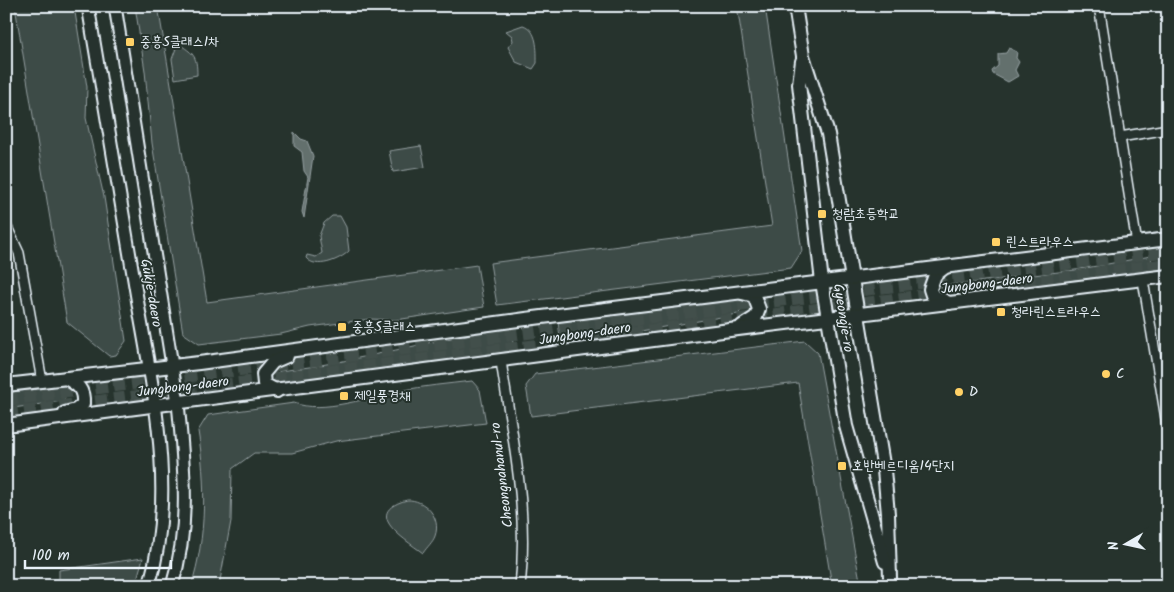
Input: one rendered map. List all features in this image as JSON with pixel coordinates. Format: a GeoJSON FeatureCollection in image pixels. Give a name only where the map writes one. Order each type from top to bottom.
{"type":"FeatureCollection","features":[{"type":"Feature","properties":{"kind":"main road","name":"Gyeongje-ro"},"geometry":{"type":"LineString","coordinates":[[795,6],[803,56],[828,134],[884,470],[891,582]]}},
{"type":"Feature","properties":{"kind":"main road","name":"Gyeongje-ro"},"geometry":{"type":"LineString","coordinates":[[803,56],[799,84],[827,319],[846,426],[891,582]]}},
{"type":"Feature","properties":{"kind":"main road","name":"Jungbong-daero"},"geometry":{"type":"LineString","coordinates":[[6,385],[303,350],[740,292],[1168,239]]}},
{"type":"Feature","properties":{"kind":"main road"},"geometry":{"type":"LineString","coordinates":[[944,268],[935,275],[930,289],[932,295],[950,304]]}},
{"type":"Feature","properties":{"kind":"main road","name":"Jungbong-daero"},"geometry":{"type":"LineString","coordinates":[[6,425],[277,391],[730,330],[858,316],[1168,276]]}},
{"type":"Feature","properties":{"kind":"main road"},"geometry":{"type":"LineString","coordinates":[[730,330],[751,322],[756,317],[759,309],[754,296],[740,292]]}},
{"type":"Feature","properties":{"kind":"main road"},"geometry":{"type":"LineString","coordinates":[[277,391],[264,384],[262,378],[264,371],[273,362],[303,350]]}},
{"type":"Feature","properties":{"kind":"main road"},"geometry":{"type":"LineString","coordinates":[[31,422],[76,410],[83,404],[82,389],[66,378]]}},
{"type":"Feature","properties":{"kind":"street","name":"Gukje-daero"},"geometry":{"type":"LineString","coordinates":[[88,6],[154,406],[163,488],[162,526],[156,562],[149,586]]}},
{"type":"Feature","properties":{"kind":"street","name":"Gukje-daero"},"geometry":{"type":"LineString","coordinates":[[115,6],[178,403],[186,507],[182,541],[172,586]]}},
{"type":"Feature","properties":{"kind":"street"},"geometry":{"type":"LineString","coordinates":[[1099,6],[1137,244]]}},
{"type":"Feature","properties":{"kind":"street"},"geometry":{"type":"LineString","coordinates":[[1120,137],[1168,129]]}},
{"type":"Feature","properties":{"kind":"street"},"geometry":{"type":"LineString","coordinates":[[6,225],[19,253],[42,380]]}},
{"type":"Feature","properties":{"kind":"street"},"geometry":{"type":"LineString","coordinates":[[1143,280],[1168,431]]}},
{"type":"Feature","properties":{"kind":"street","name":"Cheongnahanul-ro"},"geometry":{"type":"LineString","coordinates":[[501,361],[522,497],[523,548],[520,586]]}},
{"type":"Feature","properties":{"kind":"shaded area"},"geometry":{"type":"Polygon","coordinates":[[[15,6],[74,6],[87,87],[86,118],[104,197],[126,341],[116,355],[109,356],[67,322],[15,6]]]}},
{"type":"Feature","properties":{"kind":"shaded area"},"geometry":{"type":"Polygon","coordinates":[[[135,6],[158,6],[207,302],[477,265],[484,307],[395,320],[370,319],[310,327],[281,334],[199,344],[183,333],[152,143],[145,71],[135,6]]]}},
{"type":"Feature","properties":{"kind":"shaded area"},"geometry":{"type":"Polygon","coordinates":[[[737,6],[765,6],[802,251],[791,268],[497,305],[490,263],[772,226],[737,6]]]}},
{"type":"Feature","properties":{"kind":"shaded area"},"geometry":{"type":"Polygon","coordinates":[[[523,25],[532,31],[536,41],[537,63],[533,69],[516,62],[508,47],[513,41],[512,36],[506,31],[523,25]]]}},
{"type":"Feature","properties":{"kind":"shaded area"},"geometry":{"type":"Polygon","coordinates":[[[178,43],[193,55],[197,75],[175,79],[172,59],[178,43]]]}},
{"type":"Feature","properties":{"kind":"shaded area"},"geometry":{"type":"Polygon","coordinates":[[[1009,48],[1017,52],[1016,58],[1019,62],[1015,70],[1018,76],[1008,82],[993,74],[992,71],[998,66],[998,54],[1006,53],[1009,48]]]}},
{"type":"Feature","properties":{"kind":"shaded area"},"geometry":{"type":"Polygon","coordinates":[[[294,132],[301,139],[307,141],[313,156],[304,218],[302,212],[308,177],[304,171],[302,152],[294,146],[294,132]]]}},
{"type":"Feature","properties":{"kind":"shaded area"},"geometry":{"type":"Polygon","coordinates":[[[421,146],[425,167],[393,172],[389,151],[421,146]]]}},
{"type":"Feature","properties":{"kind":"shaded area"},"geometry":{"type":"Polygon","coordinates":[[[332,216],[340,216],[346,227],[349,251],[340,258],[328,262],[310,262],[306,258],[307,255],[316,257],[322,253],[319,236],[324,223],[332,216]]]}},
{"type":"Feature","properties":{"kind":"shaded area"},"geometry":{"type":"Polygon","coordinates":[[[1151,256],[1153,270],[945,297],[939,291],[942,286],[1075,270],[1151,256]]]}},
{"type":"Feature","properties":{"kind":"shaded area"},"geometry":{"type":"Polygon","coordinates":[[[739,299],[744,303],[745,307],[738,314],[561,345],[558,321],[739,299]]]}},
{"type":"Feature","properties":{"kind":"shaded area"},"geometry":{"type":"Polygon","coordinates":[[[511,327],[514,351],[281,383],[276,379],[276,374],[280,371],[338,362],[511,327]]]}},
{"type":"Feature","properties":{"kind":"shaded area"},"geometry":{"type":"Polygon","coordinates":[[[805,341],[818,353],[861,586],[832,586],[798,383],[531,416],[526,386],[535,374],[805,341]]]}},
{"type":"Feature","properties":{"kind":"shaded area"},"geometry":{"type":"Polygon","coordinates":[[[472,381],[480,390],[486,423],[336,441],[292,453],[254,453],[232,469],[231,521],[219,586],[191,586],[200,548],[204,509],[203,469],[198,431],[208,415],[294,403],[305,406],[332,406],[408,389],[472,381]]]}},
{"type":"Feature","properties":{"kind":"shaded area"},"geometry":{"type":"Polygon","coordinates":[[[58,386],[64,387],[68,394],[63,401],[6,409],[6,393],[58,386]]]}},
{"type":"Feature","properties":{"kind":"shaded area"},"geometry":{"type":"Polygon","coordinates":[[[413,500],[425,506],[434,516],[436,522],[437,529],[434,538],[423,553],[398,534],[387,519],[387,512],[393,505],[413,500]]]}},
{"type":"Feature","properties":{"kind":"shaded area"},"geometry":{"type":"Polygon","coordinates":[[[143,558],[135,586],[59,586],[59,570],[143,558]]]}},
{"type":"Feature","properties":{"kind":"tunnel"},"geometry":{"type":"LineString","coordinates":[[6,400],[1168,251]]}},
{"type":"Feature","properties":{"kind":"tunnel"},"geometry":{"type":"LineString","coordinates":[[6,413],[1168,264]]}},
{"type":"Feature","properties":{"kind":"place","name":"중흥S클래스1차"},"geometry":{"type":"Point","coordinates":[130,42]}},
{"type":"Feature","properties":{"kind":"place","name":"청람초등학교"},"geometry":{"type":"Point","coordinates":[822,214]}},
{"type":"Feature","properties":{"kind":"place","name":"린스트라우스"},"geometry":{"type":"Point","coordinates":[996,242]}},
{"type":"Feature","properties":{"kind":"place","name":"청라린스트라우스"},"geometry":{"type":"Point","coordinates":[1001,312]}},
{"type":"Feature","properties":{"kind":"place","name":"중흥S클래스"},"geometry":{"type":"Point","coordinates":[342,327]}},
{"type":"Feature","properties":{"kind":"place","name":"C"},"geometry":{"type":"Point","coordinates":[1106,374]}},
{"type":"Feature","properties":{"kind":"place","name":"D"},"geometry":{"type":"Point","coordinates":[959,392]}},
{"type":"Feature","properties":{"kind":"place","name":"제일풍경채"},"geometry":{"type":"Point","coordinates":[344,396]}},
{"type":"Feature","properties":{"kind":"place","name":"호반베르디움14단지"},"geometry":{"type":"Point","coordinates":[842,466]}}]}
